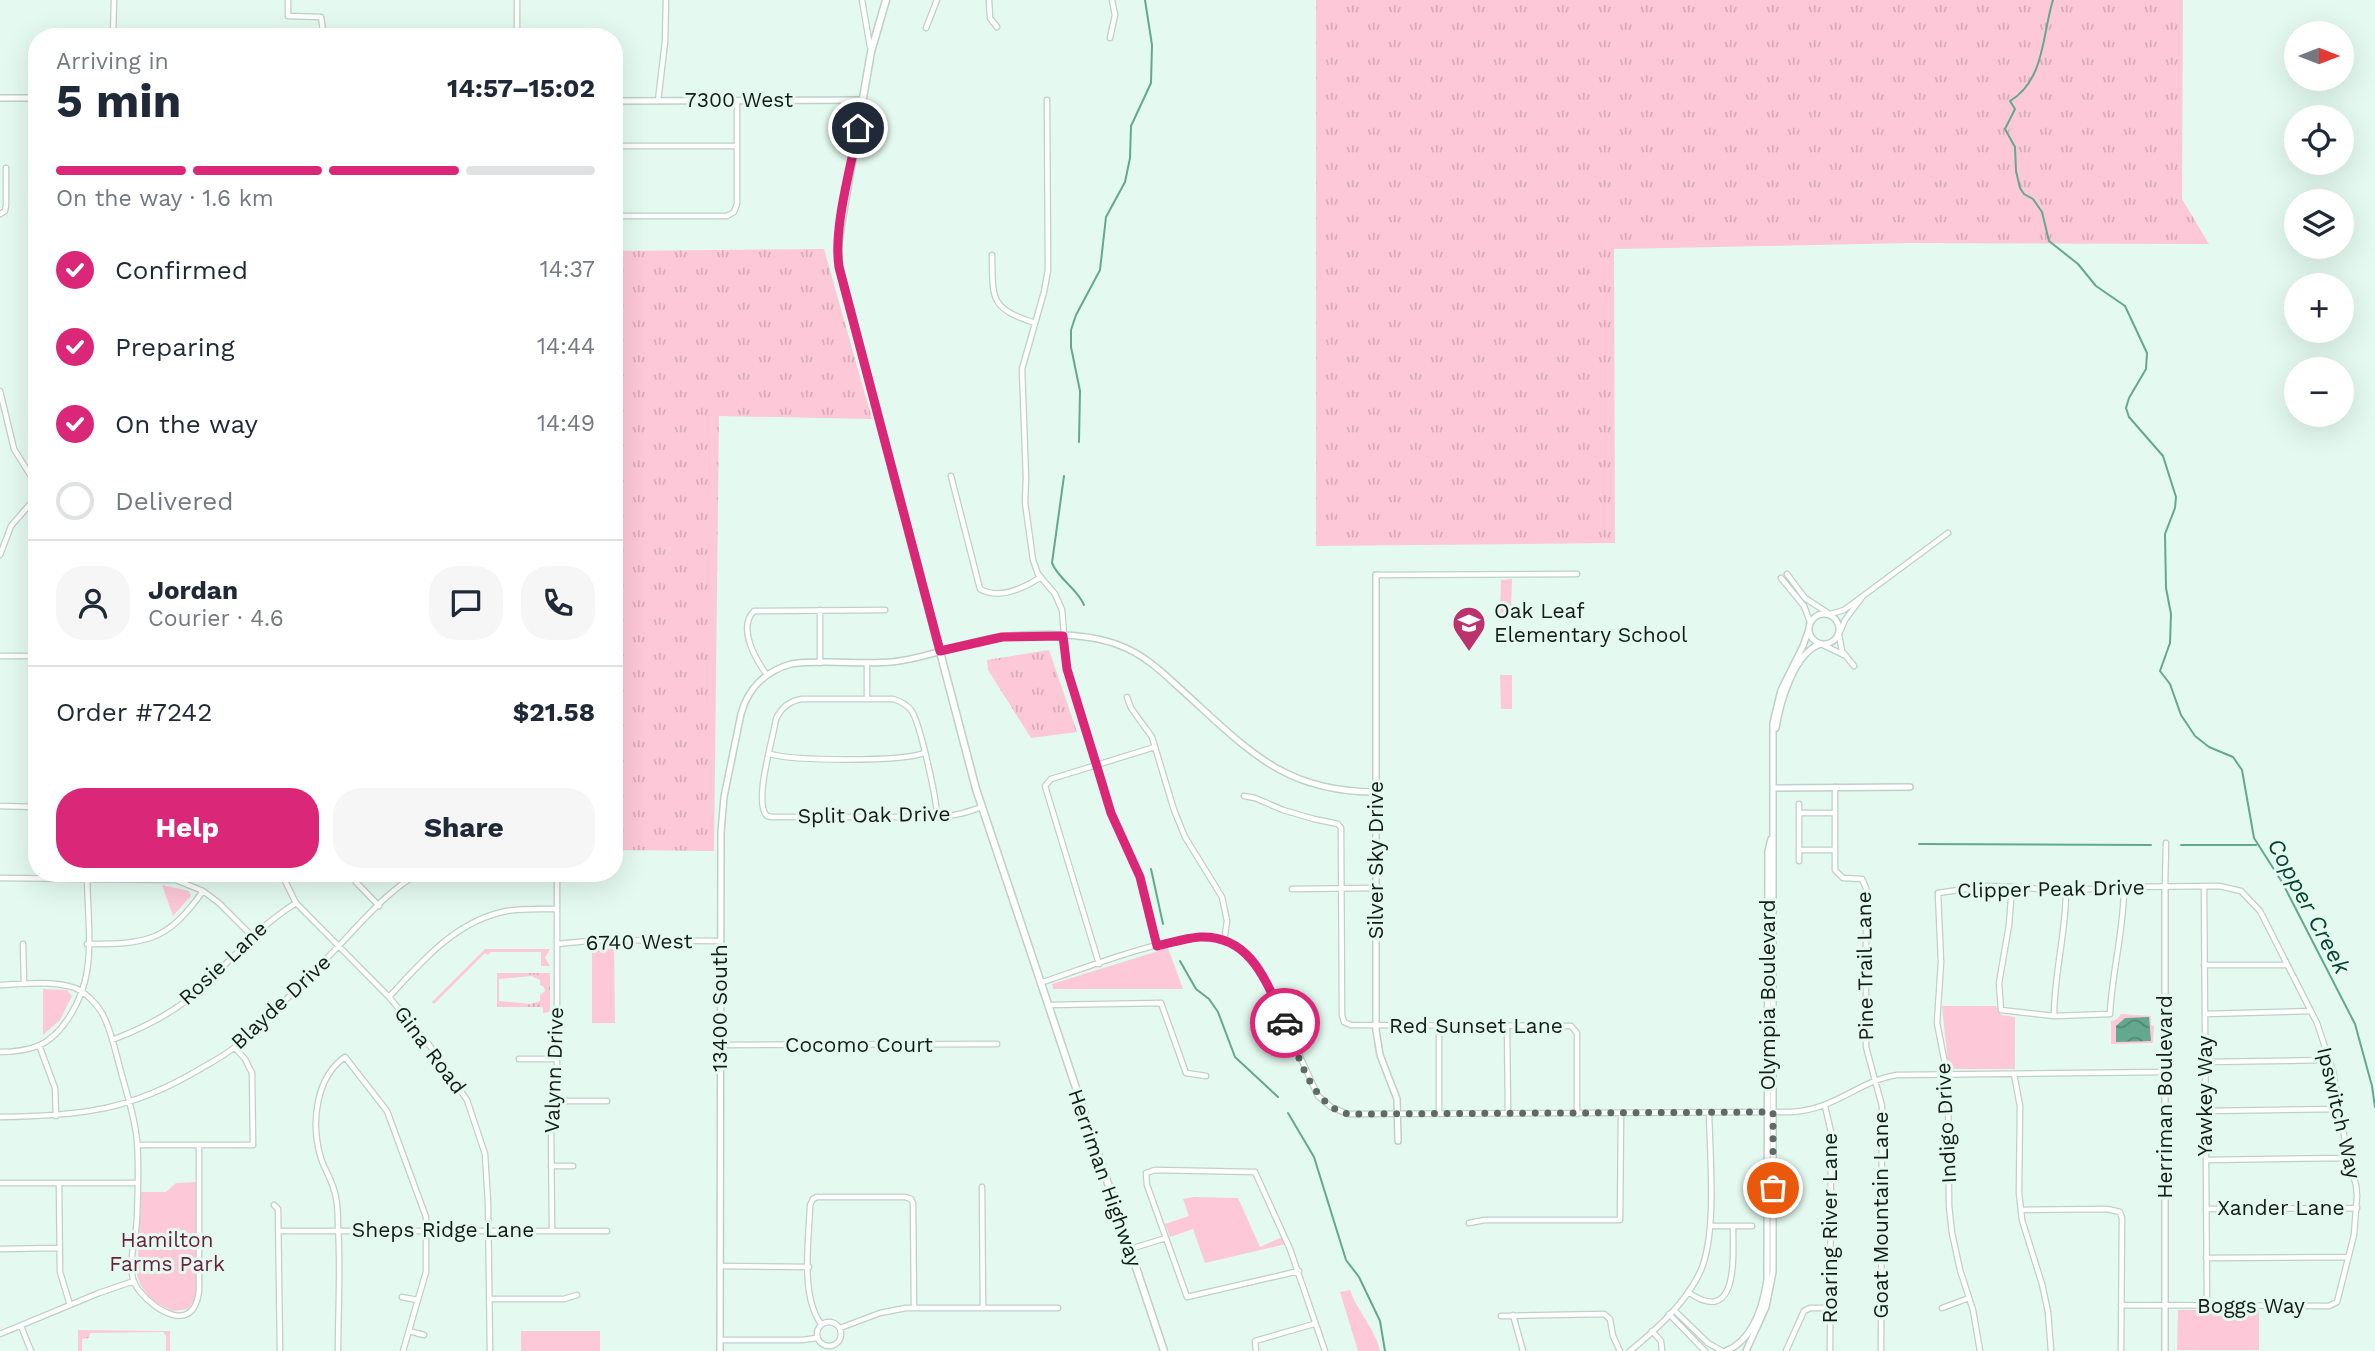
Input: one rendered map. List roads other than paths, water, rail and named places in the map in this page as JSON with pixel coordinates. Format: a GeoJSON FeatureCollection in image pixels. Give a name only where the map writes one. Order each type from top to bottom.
{"type":"FeatureCollection","features":[{"type":"Feature","properties":{"kind":"main road"},"geometry":{"type":"LineString","coordinates":[[886,0],[871,51],[838,257],[940,651]]}},
{"type":"Feature","properties":{"kind":"main road","name":"Herriman Highway"},"geometry":{"type":"LineString","coordinates":[[940,651],[976,789],[1164,1351]]}},
{"type":"Feature","properties":{"kind":"street"},"geometry":{"type":"LineString","coordinates":[[114,0],[114,28]]}},
{"type":"Feature","properties":{"kind":"street"},"geometry":{"type":"LineString","coordinates":[[288,0],[288,16],[321,17],[323,28]]}},
{"type":"Feature","properties":{"kind":"street"},"geometry":{"type":"LineString","coordinates":[[517,0],[517,28]]}},
{"type":"Feature","properties":{"kind":"street"},"geometry":{"type":"LineString","coordinates":[[658,101],[665,42],[666,0]]}},
{"type":"Feature","properties":{"kind":"street"},"geometry":{"type":"LineString","coordinates":[[862,0],[871,51]]}},
{"type":"Feature","properties":{"kind":"street"},"geometry":{"type":"LineString","coordinates":[[926,28],[937,0]]}},
{"type":"Feature","properties":{"kind":"street"},"geometry":{"type":"LineString","coordinates":[[989,0],[990,18],[997,27]]}},
{"type":"Feature","properties":{"kind":"street"},"geometry":{"type":"LineString","coordinates":[[1110,38],[1115,15],[1112,0]]}},
{"type":"Feature","properties":{"kind":"street"},"geometry":{"type":"LineString","coordinates":[[0,98],[28,98]]}},
{"type":"Feature","properties":{"kind":"street","name":"7300 West"},"geometry":{"type":"LineString","coordinates":[[623,101],[863,100]]}},
{"type":"Feature","properties":{"kind":"street"},"geometry":{"type":"LineString","coordinates":[[1047,100],[1048,270],[1022,369],[1021,384],[1025,502],[1033,560],[1060,606],[1067,669],[1111,813],[1140,877],[1157,946]]}},
{"type":"Feature","properties":{"kind":"street"},"geometry":{"type":"LineString","coordinates":[[623,216],[727,216],[734,212],[737,206],[737,101]]}},
{"type":"Feature","properties":{"kind":"street"},"geometry":{"type":"LineString","coordinates":[[623,146],[737,146]]}},
{"type":"Feature","properties":{"kind":"street"},"geometry":{"type":"LineString","coordinates":[[0,214],[5,211],[6,205],[6,168]]}},
{"type":"Feature","properties":{"kind":"street"},"geometry":{"type":"LineString","coordinates":[[992,255],[993,292],[998,305],[1012,315],[1035,323]]}},
{"type":"Feature","properties":{"kind":"street"},"geometry":{"type":"LineString","coordinates":[[0,391],[13,449],[28,472]]}},
{"type":"Feature","properties":{"kind":"street"},"geometry":{"type":"LineString","coordinates":[[951,477],[980,589],[988,592],[1012,591],[1041,577]]}},
{"type":"Feature","properties":{"kind":"street"},"geometry":{"type":"LineString","coordinates":[[0,555],[11,526],[28,506]]}},
{"type":"Feature","properties":{"kind":"street"},"geometry":{"type":"LineString","coordinates":[[1810,625],[1818,615],[1843,611],[1948,533]]}},
{"type":"Feature","properties":{"kind":"street"},"geometry":{"type":"LineString","coordinates":[[1376,575],[1577,574]]}},
{"type":"Feature","properties":{"kind":"street"},"geometry":{"type":"LineString","coordinates":[[1787,574],[1805,598],[1838,622],[1845,656]]}},
{"type":"Feature","properties":{"kind":"street","name":"Silver Sky Drive"},"geometry":{"type":"LineString","coordinates":[[1376,575],[1376,1025],[1378,1047],[1395,1091],[1398,1141]]}},
{"type":"Feature","properties":{"kind":"street"},"geometry":{"type":"LineString","coordinates":[[1781,578],[1804,606],[1812,638],[1845,656],[1854,666]]}},
{"type":"Feature","properties":{"kind":"street"},"geometry":{"type":"LineString","coordinates":[[1821,644],[1831,643],[1839,634],[1863,595]]}},
{"type":"Feature","properties":{"kind":"street"},"geometry":{"type":"LineString","coordinates":[[885,610],[759,610],[751,613],[748,621],[749,641],[754,655],[767,675],[791,664],[894,662],[1002,637],[1087,637],[1110,642],[1143,657],[1254,755],[1285,774],[1324,788],[1376,792]]}},
{"type":"Feature","properties":{"kind":"street"},"geometry":{"type":"LineString","coordinates":[[820,610],[820,663]]}},
{"type":"Feature","properties":{"kind":"street","name":"Olympia Boulevard"},"geometry":{"type":"LineString","coordinates":[[1746,1351],[1763,1315],[1772,1281],[1768,851],[1772,836],[1773,723],[1778,698],[1787,675],[1804,646],[1810,625]]}},
{"type":"Feature","properties":{"kind":"street","name":"Olympia Boulevard"},"geometry":{"type":"LineString","coordinates":[[1773,749],[1780,709],[1790,681],[1807,651],[1821,644]]}},
{"type":"Feature","properties":{"kind":"street"},"geometry":{"type":"LineString","coordinates":[[0,656],[28,656]]}},
{"type":"Feature","properties":{"kind":"street"},"geometry":{"type":"LineString","coordinates":[[867,663],[867,699]]}},
{"type":"Feature","properties":{"kind":"street","name":"13400 South"},"geometry":{"type":"LineString","coordinates":[[720,1351],[720,840],[724,797],[744,703],[752,689],[767,675]]}},
{"type":"Feature","properties":{"kind":"street"},"geometry":{"type":"LineString","coordinates":[[1127,697],[1131,708],[1149,732],[1181,829],[1224,902],[1227,921],[1224,941]]}},
{"type":"Feature","properties":{"kind":"street"},"geometry":{"type":"LineString","coordinates":[[924,753],[904,758],[789,757],[770,754],[778,715],[790,702],[802,699],[892,699],[908,707],[915,718],[935,794],[937,817]]}},
{"type":"Feature","properties":{"kind":"street"},"geometry":{"type":"LineString","coordinates":[[1099,964],[1045,790],[1046,784],[1051,779],[1155,747]]}},
{"type":"Feature","properties":{"kind":"street","name":"Split Oak Drive"},"geometry":{"type":"LineString","coordinates":[[770,754],[762,794],[762,809],[765,815],[770,817],[937,817],[957,816],[982,807]]}},
{"type":"Feature","properties":{"kind":"street"},"geometry":{"type":"LineString","coordinates":[[1773,788],[1910,787]]}},
{"type":"Feature","properties":{"kind":"street","name":"Pine Trail Lane"},"geometry":{"type":"LineString","coordinates":[[1835,788],[1835,850],[1838,874],[1843,878],[1859,878],[1866,885],[1866,1047],[1875,1081]]}},
{"type":"Feature","properties":{"kind":"street","name":"Red Sunset Lane"},"geometry":{"type":"LineString","coordinates":[[1244,796],[1255,797],[1283,810],[1340,826],[1342,1018],[1349,1025],[1569,1025],[1577,1032],[1577,1114]]}},
{"type":"Feature","properties":{"kind":"street"},"geometry":{"type":"LineString","coordinates":[[1799,804],[1799,861]]}},
{"type":"Feature","properties":{"kind":"street"},"geometry":{"type":"LineString","coordinates":[[0,806],[28,807]]}},
{"type":"Feature","properties":{"kind":"street"},"geometry":{"type":"LineString","coordinates":[[1799,813],[1835,813]]}},
{"type":"Feature","properties":{"kind":"street","name":"Herriman Boulevard"},"geometry":{"type":"LineString","coordinates":[[2165,1351],[2166,843]]}},
{"type":"Feature","properties":{"kind":"street"},"geometry":{"type":"LineString","coordinates":[[1799,850],[1835,850]]}},
{"type":"Feature","properties":{"kind":"street"},"geometry":{"type":"LineString","coordinates":[[0,878],[28,877]]}},
{"type":"Feature","properties":{"kind":"street"},"geometry":{"type":"LineString","coordinates":[[0,1052],[39,1045],[68,1017],[82,991],[87,971],[87,882]]}},
{"type":"Feature","properties":{"kind":"street"},"geometry":{"type":"LineString","coordinates":[[182,882],[203,891],[252,936]]}},
{"type":"Feature","properties":{"kind":"street","name":"Gina Road"},"geometry":{"type":"LineString","coordinates":[[286,882],[296,903],[389,997],[430,1046],[467,1100],[485,1154],[490,1351]]}},
{"type":"Feature","properties":{"kind":"street"},"geometry":{"type":"LineString","coordinates":[[356,882],[379,906]]}},
{"type":"Feature","properties":{"kind":"street","name":"Blayde Drive"},"geometry":{"type":"LineString","coordinates":[[0,1117],[56,1116],[129,1103],[172,1086],[235,1048],[405,882]]}},
{"type":"Feature","properties":{"kind":"street","name":"Valynn Drive"},"geometry":{"type":"LineString","coordinates":[[552,1230],[551,1125],[557,1059],[557,882]]}},
{"type":"Feature","properties":{"kind":"street","name":"Clipper Peak Drive"},"geometry":{"type":"LineString","coordinates":[[1938,893],[1986,886],[2066,891],[2165,887]]}},
{"type":"Feature","properties":{"kind":"street","name":"Yawkey Way"},"geometry":{"type":"LineString","coordinates":[[2204,886],[2207,1306]]}},
{"type":"Feature","properties":{"kind":"street"},"geometry":{"type":"LineString","coordinates":[[2012,887],[2009,925],[1999,982],[2000,1010],[2054,1016],[2110,1013],[2124,887]]}},
{"type":"Feature","properties":{"kind":"street","name":"Ipswitch Way"},"geometry":{"type":"LineString","coordinates":[[2165,887],[2228,887],[2241,891],[2260,911],[2311,1012],[2337,1086],[2348,1158],[2356,1185],[2354,1235],[2339,1298],[2335,1304]]}},
{"type":"Feature","properties":{"kind":"street"},"geometry":{"type":"LineString","coordinates":[[1292,889],[1376,888]]}},
{"type":"Feature","properties":{"kind":"street"},"geometry":{"type":"LineString","coordinates":[[87,944],[126,944],[149,940],[172,928],[190,910],[203,891]]}},
{"type":"Feature","properties":{"kind":"street"},"geometry":{"type":"LineString","coordinates":[[2054,1016],[2054,982],[2064,931],[2066,891]]}},
{"type":"Feature","properties":{"kind":"street","name":"Indigo Drive"},"geometry":{"type":"LineString","coordinates":[[1938,893],[1941,962],[1937,1023],[1947,1074],[1950,1215],[1980,1351]]}},
{"type":"Feature","properties":{"kind":"street","name":"Rosie Lane"},"geometry":{"type":"LineString","coordinates":[[112,1040],[142,1029],[192,996],[272,918],[296,903]]}},
{"type":"Feature","properties":{"kind":"street"},"geometry":{"type":"LineString","coordinates":[[389,997],[451,935],[476,919],[509,910],[557,909]]}},
{"type":"Feature","properties":{"kind":"street"},"geometry":{"type":"LineString","coordinates":[[1040,983],[1157,946],[1196,937],[1224,941],[1245,953],[1258,967],[1315,1091],[1335,1110],[1348,1114],[1806,1111],[1825,1106],[1875,1081],[1897,1075],[2165,1072]]}},
{"type":"Feature","properties":{"kind":"street","name":"6740 West"},"geometry":{"type":"LineString","coordinates":[[557,944],[598,940],[720,941]]}},
{"type":"Feature","properties":{"kind":"street"},"geometry":{"type":"LineString","coordinates":[[23,944],[24,984]]}},
{"type":"Feature","properties":{"kind":"street"},"geometry":{"type":"LineString","coordinates":[[2204,965],[2287,965]]}},
{"type":"Feature","properties":{"kind":"street"},"geometry":{"type":"LineString","coordinates":[[0,985],[61,985],[82,991],[102,1013],[112,1040],[138,1145],[138,1217],[132,1263],[134,1281],[142,1295],[152,1304],[172,1315],[180,1316],[192,1310],[197,1303],[199,1292],[199,1145]]}},
{"type":"Feature","properties":{"kind":"street"},"geometry":{"type":"LineString","coordinates":[[1048,1005],[1161,1003],[1186,1073],[1206,1076]]}},
{"type":"Feature","properties":{"kind":"street"},"geometry":{"type":"LineString","coordinates":[[2205,1014],[2311,1012]]}},
{"type":"Feature","properties":{"kind":"street"},"geometry":{"type":"LineString","coordinates":[[1439,1025],[1439,1114]]}},
{"type":"Feature","properties":{"kind":"street"},"geometry":{"type":"LineString","coordinates":[[1507,1025],[1507,1114]]}},
{"type":"Feature","properties":{"kind":"street","name":"Cocomo Court"},"geometry":{"type":"LineString","coordinates":[[720,1045],[998,1044]]}},
{"type":"Feature","properties":{"kind":"street"},"geometry":{"type":"LineString","coordinates":[[39,1045],[55,1088],[56,1116]]}},
{"type":"Feature","properties":{"kind":"street"},"geometry":{"type":"LineString","coordinates":[[138,1145],[253,1145],[252,1073],[235,1048]]}},
{"type":"Feature","properties":{"kind":"street"},"geometry":{"type":"LineString","coordinates":[[338,1351],[339,1231],[336,1196],[319,1153],[317,1123],[319,1096],[323,1084],[337,1063],[345,1057],[387,1111],[426,1217],[426,1272],[403,1351]]}},
{"type":"Feature","properties":{"kind":"street"},"geometry":{"type":"LineString","coordinates":[[519,1059],[557,1059]]}},
{"type":"Feature","properties":{"kind":"street"},"geometry":{"type":"LineString","coordinates":[[2205,1062],[2330,1060]]}},
{"type":"Feature","properties":{"kind":"street"},"geometry":{"type":"LineString","coordinates":[[2014,1074],[2020,1106],[2021,1210],[2025,1235],[2042,1284],[2048,1312],[2050,1351]]}},
{"type":"Feature","properties":{"kind":"street","name":"Goat Mountain Lane"},"geometry":{"type":"LineString","coordinates":[[1875,1081],[1882,1112],[1881,1351]]}},
{"type":"Feature","properties":{"kind":"street"},"geometry":{"type":"LineString","coordinates":[[555,1101],[607,1101]]}},
{"type":"Feature","properties":{"kind":"street","name":"Roaring River Lane"},"geometry":{"type":"LineString","coordinates":[[1825,1106],[1831,1128],[1830,1351]]}},
{"type":"Feature","properties":{"kind":"street"},"geometry":{"type":"LineString","coordinates":[[2205,1111],[2339,1110]]}},
{"type":"Feature","properties":{"kind":"street","name":"Olympia Boulevard"},"geometry":{"type":"LineString","coordinates":[[1723,1351],[1739,1344],[1749,1330],[1766,1287],[1771,1112]]}},
{"type":"Feature","properties":{"kind":"street"},"geometry":{"type":"LineString","coordinates":[[1630,1351],[1672,1312],[1688,1292],[1704,1261],[1710,1226],[1709,1113]]}},
{"type":"Feature","properties":{"kind":"street"},"geometry":{"type":"LineString","coordinates":[[1469,1223],[1485,1220],[1620,1220],[1621,1114]]}},
{"type":"Feature","properties":{"kind":"street"},"geometry":{"type":"LineString","coordinates":[[2206,1160],[2348,1158]]}},
{"type":"Feature","properties":{"kind":"street"},"geometry":{"type":"LineString","coordinates":[[551,1166],[573,1166]]}},
{"type":"Feature","properties":{"kind":"street"},"geometry":{"type":"LineString","coordinates":[[1299,1271],[1186,1297],[1147,1185],[1146,1173],[1155,1170],[1255,1172],[1299,1271],[1314,1325],[1325,1351]]}},
{"type":"Feature","properties":{"kind":"street"},"geometry":{"type":"LineString","coordinates":[[0,1183],[136,1183]]}},
{"type":"Feature","properties":{"kind":"street"},"geometry":{"type":"LineString","coordinates":[[59,1183],[60,1272],[70,1305]]}},
{"type":"Feature","properties":{"kind":"street"},"geometry":{"type":"LineString","coordinates":[[982,1188],[983,1307]]}},
{"type":"Feature","properties":{"kind":"street"},"geometry":{"type":"LineString","coordinates":[[821,1324],[810,1301],[809,1267],[810,1205],[813,1199],[819,1197],[911,1199],[914,1307]]}},
{"type":"Feature","properties":{"kind":"street"},"geometry":{"type":"LineString","coordinates":[[274,1205],[278,1209],[280,1231],[280,1351]]}},
{"type":"Feature","properties":{"kind":"street","name":"Xander Lane"},"geometry":{"type":"LineString","coordinates":[[2206,1209],[2357,1208]]}},
{"type":"Feature","properties":{"kind":"street"},"geometry":{"type":"LineString","coordinates":[[2021,1210],[2120,1212],[2121,1351]]}},
{"type":"Feature","properties":{"kind":"street"},"geometry":{"type":"LineString","coordinates":[[1710,1226],[1752,1226]]}},
{"type":"Feature","properties":{"kind":"street"},"geometry":{"type":"LineString","coordinates":[[1688,1292],[1703,1302],[1724,1298],[1733,1268],[1733,1226]]}},
{"type":"Feature","properties":{"kind":"street","name":"Sheps Ridge Lane"},"geometry":{"type":"LineString","coordinates":[[280,1231],[607,1231]]}},
{"type":"Feature","properties":{"kind":"street"},"geometry":{"type":"LineString","coordinates":[[1129,1250],[1166,1238]]}},
{"type":"Feature","properties":{"kind":"street"},"geometry":{"type":"LineString","coordinates":[[0,1249],[58,1248]]}},
{"type":"Feature","properties":{"kind":"street"},"geometry":{"type":"LineString","coordinates":[[2206,1258],[2348,1257]]}},
{"type":"Feature","properties":{"kind":"street"},"geometry":{"type":"LineString","coordinates":[[720,1266],[809,1267]]}},
{"type":"Feature","properties":{"kind":"street"},"geometry":{"type":"LineString","coordinates":[[0,1334],[134,1281]]}},
{"type":"Feature","properties":{"kind":"street"},"geometry":{"type":"LineString","coordinates":[[489,1299],[564,1299],[577,1295]]}},
{"type":"Feature","properties":{"kind":"street"},"geometry":{"type":"LineString","coordinates":[[402,1297],[417,1300]]}},
{"type":"Feature","properties":{"kind":"street"},"geometry":{"type":"LineString","coordinates":[[1942,1308],[1969,1298]]}},
{"type":"Feature","properties":{"kind":"street","name":"Boggs Way"},"geometry":{"type":"LineString","coordinates":[[2121,1305],[2335,1304]]}},
{"type":"Feature","properties":{"kind":"street"},"geometry":{"type":"LineString","coordinates":[[840,1328],[887,1311],[914,1307],[1058,1308]]}},
{"type":"Feature","properties":{"kind":"street"},"geometry":{"type":"LineString","coordinates":[[1786,1351],[1804,1311],[1810,1308],[1830,1308]]}},
{"type":"Feature","properties":{"kind":"street"},"geometry":{"type":"LineString","coordinates":[[1672,1312],[1708,1343],[1723,1351]]}},
{"type":"Feature","properties":{"kind":"street"},"geometry":{"type":"LineString","coordinates":[[1672,1312],[1705,1351]]}},
{"type":"Feature","properties":{"kind":"street"},"geometry":{"type":"LineString","coordinates":[[1513,1314],[1522,1351]]}},
{"type":"Feature","properties":{"kind":"street"},"geometry":{"type":"LineString","coordinates":[[1501,1316],[1606,1315],[1610,1319],[1620,1351]]}},
{"type":"Feature","properties":{"kind":"street"},"geometry":{"type":"LineString","coordinates":[[821,1324],[832,1322],[840,1328]]}},
{"type":"Feature","properties":{"kind":"street"},"geometry":{"type":"LineString","coordinates":[[821,1324],[817,1338],[830,1349],[839,1341],[840,1328]]}},
{"type":"Feature","properties":{"kind":"street"},"geometry":{"type":"LineString","coordinates":[[1256,1351],[1255,1341],[1314,1325]]}},
{"type":"Feature","properties":{"kind":"street"},"geometry":{"type":"LineString","coordinates":[[21,1326],[31,1351]]}},
{"type":"Feature","properties":{"kind":"street"},"geometry":{"type":"LineString","coordinates":[[409,1331],[424,1335]]}},
{"type":"Feature","properties":{"kind":"street"},"geometry":{"type":"LineString","coordinates":[[1652,1331],[1661,1340],[1662,1351]]}},
{"type":"Feature","properties":{"kind":"street"},"geometry":{"type":"LineString","coordinates":[[720,1340],[817,1338]]}},
{"type":"Feature","properties":{"kind":"water"},"geometry":{"type":"Polygon","coordinates":[[[2149,1017],[2151,1041],[2116,1042],[2116,1026],[2125,1018],[2149,1017]]]}},
{"type":"Feature","properties":{"kind":"waterway"},"geometry":{"type":"LineString","coordinates":[[1079,442],[1080,391],[1071,347],[1071,330],[1100,270],[1106,217],[1125,182],[1130,158],[1131,126],[1151,83],[1152,45],[1145,0]]}},
{"type":"Feature","properties":{"kind":"waterway","name":"Copper Creek"},"geometry":{"type":"LineString","coordinates":[[2053,0],[2036,69],[2030,81],[2010,101],[2015,109],[2005,129],[2015,147],[2020,188],[2033,199],[2042,212],[2049,241],[2078,264],[2096,286],[2125,306],[2147,353],[2146,369],[2126,408],[2129,417],[2163,456],[2176,497],[2175,508],[2165,534],[2166,588],[2171,614],[2170,643],[2160,671],[2170,684],[2181,715],[2195,736],[2209,747],[2233,757],[2242,770],[2254,838],[2282,882],[2355,1024],[2375,1107]]}},
{"type":"Feature","properties":{"kind":"waterway"},"geometry":{"type":"LineString","coordinates":[[1064,476],[1052,563],[1084,605]]}},
{"type":"Feature","properties":{"kind":"waterway"},"geometry":{"type":"LineString","coordinates":[[1919,844],[2151,845]]}},
{"type":"Feature","properties":{"kind":"waterway"},"geometry":{"type":"LineString","coordinates":[[2181,845],[2256,845]]}},
{"type":"Feature","properties":{"kind":"waterway"},"geometry":{"type":"LineString","coordinates":[[1151,869],[1163,924]]}},
{"type":"Feature","properties":{"kind":"waterway"},"geometry":{"type":"LineString","coordinates":[[1180,961],[1196,989],[1209,999],[1218,1012],[1235,1057],[1278,1097]]}},
{"type":"Feature","properties":{"kind":"waterway"},"geometry":{"type":"LineString","coordinates":[[1288,1113],[1314,1157],[1346,1260],[1359,1277],[1380,1321],[1385,1351]]}},
{"type":"Feature","properties":{"kind":"place","name":"Oak Leaf Elementary School"},"geometry":{"type":"Point","coordinates":[1469,653]}},
{"type":"Feature","properties":{"kind":"park label","name":"Hamilton Farms Park"},"geometry":{"type":"Point","coordinates":[167,1252]}}]}
